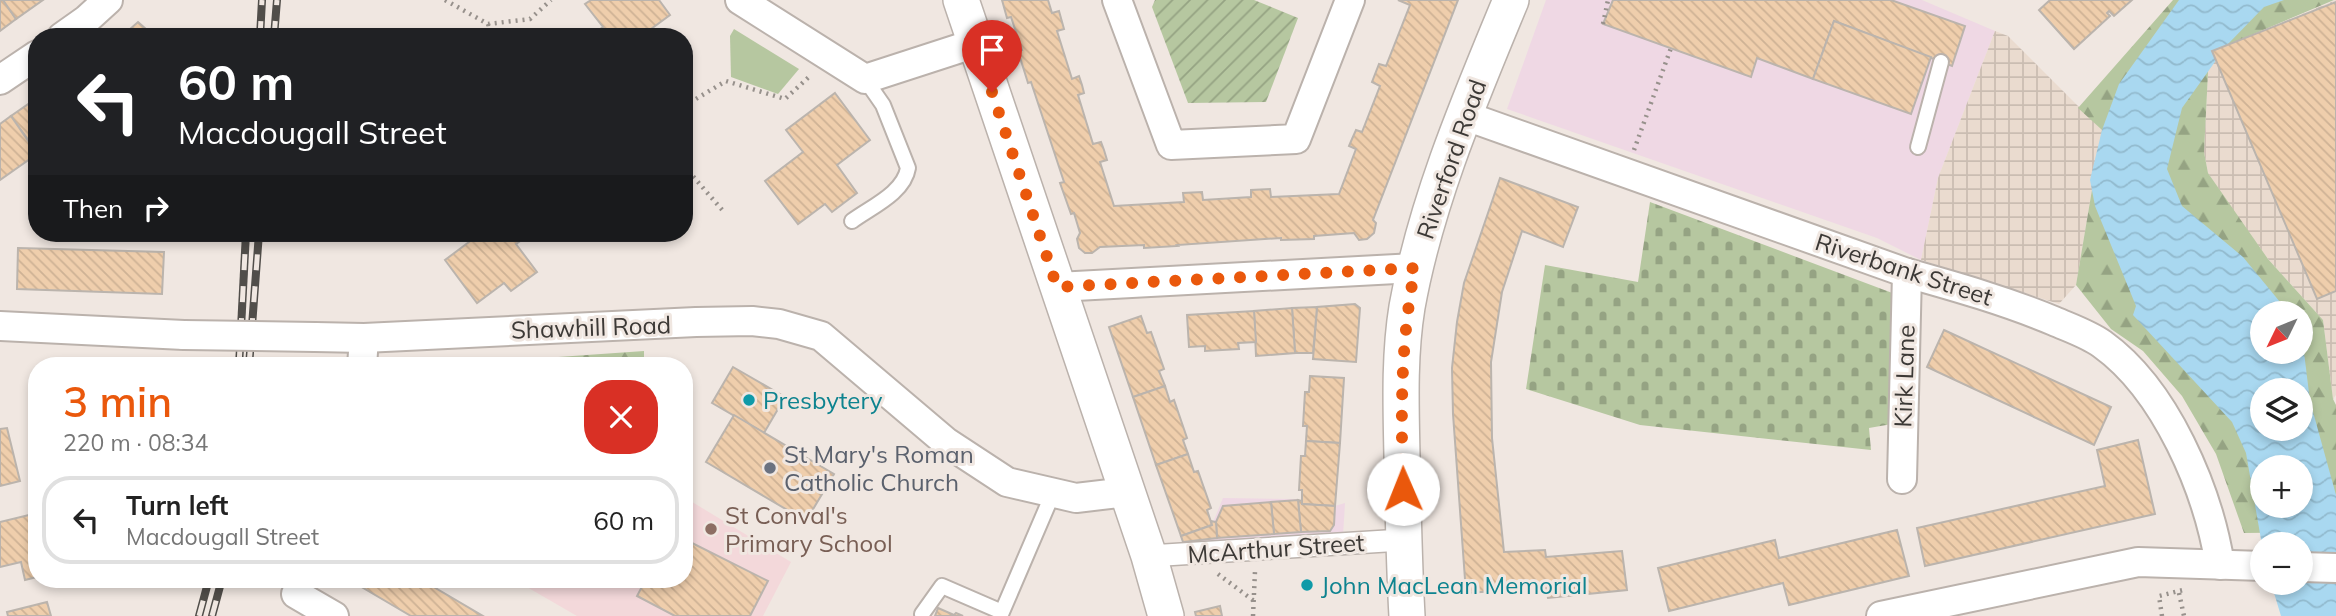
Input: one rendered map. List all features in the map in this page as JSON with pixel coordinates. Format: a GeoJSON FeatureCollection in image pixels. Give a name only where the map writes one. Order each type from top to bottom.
{"type":"FeatureCollection","features":[{"type":"Feature","properties":{"kind":"street"},"geometry":{"type":"LineString","coordinates":[[75,28],[108,0]]}},
{"type":"Feature","properties":{"kind":"street"},"geometry":{"type":"LineString","coordinates":[[740,0],[865,79],[975,43]]}},
{"type":"Feature","properties":{"kind":"street"},"geometry":{"type":"LineString","coordinates":[[961,0],[1149,556],[1166,616]]}},
{"type":"Feature","properties":{"kind":"street"},"geometry":{"type":"LineString","coordinates":[[1117,0],[1171,145],[1296,139],[1350,0]]}},
{"type":"Feature","properties":{"kind":"street","name":"Riverford Road"},"geometry":{"type":"LineString","coordinates":[[1407,616],[1402,540],[1401,386],[1407,311],[1415,268],[1463,115],[1511,0]]}},
{"type":"Feature","properties":{"kind":"street"},"geometry":{"type":"LineString","coordinates":[[0,80],[28,60]]}},
{"type":"Feature","properties":{"kind":"street","name":"Riverbank Street"},"geometry":{"type":"LineString","coordinates":[[1463,115],[1907,273],[1973,291],[2070,328],[2101,344],[2129,368],[2152,397],[2190,463],[2208,512],[2220,565]]}},
{"type":"Feature","properties":{"kind":"street"},"geometry":{"type":"LineString","coordinates":[[1057,287],[1415,268]]}},
{"type":"Feature","properties":{"kind":"street","name":"Kirk Lane"},"geometry":{"type":"LineString","coordinates":[[1902,480],[1889,449],[1907,273]]}},
{"type":"Feature","properties":{"kind":"street","name":"Shawhill Road"},"geometry":{"type":"LineString","coordinates":[[0,326],[184,335],[315,337],[363,352],[696,322],[752,321],[779,324],[821,336],[919,419],[986,470],[1007,482],[1076,498],[1127,492]]}},
{"type":"Feature","properties":{"kind":"street","name":"McArthur Street"},"geometry":{"type":"LineString","coordinates":[[1149,556],[1402,540]]}},
{"type":"Feature","properties":{"kind":"street"},"geometry":{"type":"LineString","coordinates":[[1888,615],[2138,562],[2250,566]]}},
{"type":"Feature","properties":{"kind":"street"},"geometry":{"type":"LineString","coordinates":[[2313,567],[2336,568]]}},
{"type":"Feature","properties":{"kind":"street"},"geometry":{"type":"LineString","coordinates":[[294,596],[334,616]]}},
{"type":"Feature","properties":{"kind":"lane"},"geometry":{"type":"LineString","coordinates":[[1918,147],[1941,62]]}},
{"type":"Feature","properties":{"kind":"lane"},"geometry":{"type":"LineString","coordinates":[[852,221],[899,187],[908,168],[883,105],[865,79]]}},
{"type":"Feature","properties":{"kind":"lane"},"geometry":{"type":"LineString","coordinates":[[922,614],[942,586],[1002,612],[1053,493]]}},
{"type":"Feature","properties":{"kind":"path"},"geometry":{"type":"LineString","coordinates":[[445,0],[488,24],[530,19],[551,0]]}},
{"type":"Feature","properties":{"kind":"path"},"geometry":{"type":"LineString","coordinates":[[1604,24],[1608,0]]}},
{"type":"Feature","properties":{"kind":"path"},"geometry":{"type":"LineString","coordinates":[[488,24],[489,28]]}},
{"type":"Feature","properties":{"kind":"path"},"geometry":{"type":"LineString","coordinates":[[1626,174],[1671,48]]}},
{"type":"Feature","properties":{"kind":"path"},"geometry":{"type":"LineString","coordinates":[[693,101],[726,81],[785,99],[831,57]]}},
{"type":"Feature","properties":{"kind":"path"},"geometry":{"type":"LineString","coordinates":[[693,176],[724,212]]}},
{"type":"Feature","properties":{"kind":"path"},"geometry":{"type":"LineString","coordinates":[[1253,616],[1257,548]]}},
{"type":"Feature","properties":{"kind":"path"},"geometry":{"type":"LineString","coordinates":[[1189,553],[1254,601]]}},
{"type":"Feature","properties":{"kind":"path"},"geometry":{"type":"LineString","coordinates":[[2179,593],[2184,616]]}},
{"type":"Feature","properties":{"kind":"shaded area"},"geometry":{"type":"Polygon","coordinates":[[[1546,0],[1922,0],[1995,31],[1938,178],[1921,260],[1877,238],[1507,109],[1546,0]]]}},
{"type":"Feature","properties":{"kind":"shaded area"},"geometry":{"type":"Polygon","coordinates":[[[2336,0],[2336,395],[2333,399],[2323,320],[2314,310],[2314,301],[2306,301],[2268,259],[2208,173],[2204,152],[2209,53],[2336,0]]]}},
{"type":"Feature","properties":{"kind":"shaded area"},"geometry":{"type":"Polygon","coordinates":[[[1995,31],[2008,36],[2102,130],[2076,285],[2059,304],[1921,260],[1938,178],[1995,31]]]}},
{"type":"Feature","properties":{"kind":"shaded area"},"geometry":{"type":"Polygon","coordinates":[[[1223,498],[1297,499],[1302,501],[1302,504],[1335,506],[1345,503],[1343,536],[1183,542],[1181,536],[1212,525],[1223,498]]]}},
{"type":"Feature","properties":{"kind":"shaded area","name":"St Conval's Primary School"},"geometry":{"type":"Polygon","coordinates":[[[693,502],[791,562],[763,616],[577,616],[529,588],[693,588],[693,502]]]}},
{"type":"Feature","properties":{"kind":"green space"},"geometry":{"type":"Polygon","coordinates":[[[1155,0],[1254,0],[1298,18],[1266,102],[1188,103],[1152,7],[1155,0]]]}},
{"type":"Feature","properties":{"kind":"green space"},"geometry":{"type":"Polygon","coordinates":[[[2173,0],[2334,0],[2209,53],[2204,152],[2208,173],[2268,259],[2306,301],[2250,301],[2250,364],[2314,364],[2314,310],[2323,320],[2336,405],[2336,532],[2244,533],[2216,454],[2182,396],[2143,351],[2111,329],[2076,285],[2102,130],[2078,108],[2173,0]]]}},
{"type":"Feature","properties":{"kind":"green space"},"geometry":{"type":"Polygon","coordinates":[[[734,29],[799,69],[778,94],[731,77],[730,36],[734,29]]]}},
{"type":"Feature","properties":{"kind":"green space"},"geometry":{"type":"Polygon","coordinates":[[[1650,202],[1895,294],[1892,424],[1869,428],[1871,450],[1640,425],[1526,389],[1545,265],[1638,282],[1650,202]]]}},
{"type":"Feature","properties":{"kind":"green space"},"geometry":{"type":"Polygon","coordinates":[[[644,351],[644,357],[557,357],[644,351]]]}},
{"type":"Feature","properties":{"kind":"water"},"geometry":{"type":"Polygon","coordinates":[[[2179,0],[2284,0],[2264,7],[2227,45],[2182,108],[2167,169],[2182,206],[2243,257],[2279,301],[2250,301],[2250,364],[2305,364],[2307,378],[2250,378],[2250,441],[2313,441],[2313,412],[2336,495],[2336,616],[2281,616],[2275,595],[2313,595],[2313,532],[2260,532],[2257,518],[2313,518],[2313,455],[2250,455],[2250,476],[2246,453],[2232,422],[2133,315],[2136,306],[2095,206],[2090,180],[2102,130],[2119,84],[2179,0]]]}},
{"type":"Feature","properties":{"kind":"building"},"geometry":{"type":"Polygon","coordinates":[[[0,0],[3,0],[16,19],[0,31],[0,0]]]}},
{"type":"Feature","properties":{"kind":"building"},"geometry":{"type":"Polygon","coordinates":[[[3,0],[43,0],[16,19],[3,0]]]}},
{"type":"Feature","properties":{"kind":"building"},"geometry":{"type":"Polygon","coordinates":[[[591,0],[659,0],[670,15],[652,28],[602,28],[585,4],[591,0]]]}},
{"type":"Feature","properties":{"kind":"building"},"geometry":{"type":"Polygon","coordinates":[[[1002,0],[1048,0],[1052,13],[1059,11],[1064,29],[1057,31],[1072,79],[1079,76],[1082,85],[1084,93],[1078,95],[1093,144],[1101,142],[1104,150],[1107,160],[1100,162],[1114,206],[1184,202],[1183,193],[1202,192],[1203,200],[1251,197],[1251,190],[1270,189],[1271,197],[1339,194],[1356,149],[1349,146],[1356,130],[1362,132],[1380,86],[1372,82],[1379,64],[1386,66],[1410,5],[1398,0],[1458,0],[1373,220],[1376,223],[1374,233],[1367,239],[1359,240],[1354,233],[1314,236],[1314,239],[1281,238],[1144,248],[1144,245],[1100,247],[1092,253],[1085,253],[1079,248],[1077,239],[1080,233],[1074,213],[1071,214],[1060,183],[1064,182],[1031,82],[1028,83],[1018,51],[1022,50],[1011,17],[1007,18],[1002,0]]]}},
{"type":"Feature","properties":{"kind":"building"},"geometry":{"type":"Polygon","coordinates":[[[1613,0],[1891,0],[1965,26],[1952,66],[1834,21],[1813,79],[1757,58],[1751,77],[1603,24],[1613,0]]]}},
{"type":"Feature","properties":{"kind":"building"},"geometry":{"type":"Polygon","coordinates":[[[2050,0],[2132,0],[2114,16],[2109,11],[2107,13],[2110,16],[2074,49],[2039,10],[2050,0]]]}},
{"type":"Feature","properties":{"kind":"building"},"geometry":{"type":"Polygon","coordinates":[[[2336,2],[2336,291],[2317,299],[2212,51],[2336,2]]]}},
{"type":"Feature","properties":{"kind":"building"},"geometry":{"type":"Polygon","coordinates":[[[1834,21],[1931,57],[1911,114],[1813,79],[1834,21]]]}},
{"type":"Feature","properties":{"kind":"building"},"geometry":{"type":"Polygon","coordinates":[[[138,22],[145,28],[131,28],[138,22]]]}},
{"type":"Feature","properties":{"kind":"building"},"geometry":{"type":"Polygon","coordinates":[[[835,93],[870,140],[837,165],[857,193],[832,212],[825,204],[798,224],[765,181],[803,152],[786,130],[835,93]]]}},
{"type":"Feature","properties":{"kind":"building"},"geometry":{"type":"Polygon","coordinates":[[[28,104],[28,140],[11,116],[28,104]]]}},
{"type":"Feature","properties":{"kind":"building"},"geometry":{"type":"Polygon","coordinates":[[[11,116],[28,141],[28,160],[0,180],[0,124],[11,116]]]}},
{"type":"Feature","properties":{"kind":"building"},"geometry":{"type":"Polygon","coordinates":[[[1500,178],[1578,207],[1563,247],[1522,231],[1502,292],[1491,362],[1492,438],[1504,552],[1545,550],[1546,557],[1622,551],[1627,590],[1548,598],[1546,588],[1466,593],[1452,368],[1464,283],[1500,178]]]}},
{"type":"Feature","properties":{"kind":"building"},"geometry":{"type":"Polygon","coordinates":[[[469,242],[519,242],[516,244],[537,272],[511,291],[504,283],[477,303],[445,260],[469,242]]]}},
{"type":"Feature","properties":{"kind":"building"},"geometry":{"type":"Polygon","coordinates":[[[18,248],[164,252],[162,294],[17,289],[18,248]]]}},
{"type":"Feature","properties":{"kind":"building"},"geometry":{"type":"Polygon","coordinates":[[[1355,304],[1360,308],[1356,362],[1313,359],[1317,307],[1355,304]]]}},
{"type":"Feature","properties":{"kind":"building"},"geometry":{"type":"Polygon","coordinates":[[[1317,307],[1313,353],[1295,353],[1292,308],[1317,307]]]}},
{"type":"Feature","properties":{"kind":"building"},"geometry":{"type":"Polygon","coordinates":[[[1292,308],[1295,353],[1256,356],[1254,311],[1292,308]]]}},
{"type":"Feature","properties":{"kind":"building"},"geometry":{"type":"Polygon","coordinates":[[[1254,311],[1256,342],[1238,343],[1239,349],[1205,351],[1205,346],[1189,347],[1187,315],[1254,311]]]}},
{"type":"Feature","properties":{"kind":"building"},"geometry":{"type":"Polygon","coordinates":[[[1141,316],[1147,333],[1151,332],[1164,369],[1159,371],[1165,386],[1133,397],[1109,327],[1141,316]]]}},
{"type":"Feature","properties":{"kind":"building"},"geometry":{"type":"Polygon","coordinates":[[[1944,330],[2111,407],[2094,445],[1927,367],[1944,330]]]}},
{"type":"Feature","properties":{"kind":"building","name":"Presbytery"},"geometry":{"type":"Polygon","coordinates":[[[733,367],[785,397],[764,433],[712,403],[733,367]]]}},
{"type":"Feature","properties":{"kind":"building"},"geometry":{"type":"Polygon","coordinates":[[[1310,376],[1344,378],[1340,443],[1306,441],[1307,426],[1303,426],[1305,392],[1309,392],[1310,376]]]}},
{"type":"Feature","properties":{"kind":"building"},"geometry":{"type":"Polygon","coordinates":[[[1165,386],[1170,402],[1174,400],[1187,438],[1183,440],[1188,454],[1156,465],[1133,397],[1165,386]]]}},
{"type":"Feature","properties":{"kind":"building","name":"St Mary's Roman Catholic Church"},"geometry":{"type":"Polygon","coordinates":[[[734,415],[834,474],[806,521],[706,462],[734,415]]]}},
{"type":"Feature","properties":{"kind":"building"},"geometry":{"type":"Polygon","coordinates":[[[7,428],[20,481],[0,486],[0,429],[7,428]]]}},
{"type":"Feature","properties":{"kind":"building"},"geometry":{"type":"Polygon","coordinates":[[[2138,440],[2155,514],[1925,566],[1917,528],[2105,486],[2097,450],[2138,440]]]}},
{"type":"Feature","properties":{"kind":"building"},"geometry":{"type":"Polygon","coordinates":[[[1306,441],[1340,443],[1335,506],[1302,504],[1302,490],[1299,490],[1301,456],[1305,456],[1306,441]]]}},
{"type":"Feature","properties":{"kind":"building"},"geometry":{"type":"Polygon","coordinates":[[[1188,454],[1194,472],[1198,471],[1211,508],[1207,510],[1212,525],[1181,536],[1156,465],[1188,454]]]}},
{"type":"Feature","properties":{"kind":"building"},"geometry":{"type":"Polygon","coordinates":[[[1298,500],[1302,501],[1302,504],[1335,506],[1334,525],[1330,531],[1301,532],[1298,500]]]}},
{"type":"Feature","properties":{"kind":"building"},"geometry":{"type":"Polygon","coordinates":[[[1298,500],[1301,532],[1274,534],[1271,502],[1298,500]]]}},
{"type":"Feature","properties":{"kind":"building"},"geometry":{"type":"Polygon","coordinates":[[[1271,502],[1274,534],[1217,538],[1216,522],[1223,506],[1271,502]]]}},
{"type":"Feature","properties":{"kind":"building"},"geometry":{"type":"Polygon","coordinates":[[[28,515],[28,579],[25,580],[21,562],[0,567],[0,522],[28,515]]]}},
{"type":"Feature","properties":{"kind":"building"},"geometry":{"type":"Polygon","coordinates":[[[1211,521],[1216,522],[1217,538],[1183,542],[1181,536],[1212,525],[1211,521]]]}},
{"type":"Feature","properties":{"kind":"building"},"geometry":{"type":"Polygon","coordinates":[[[1897,530],[1909,576],[1789,605],[1783,583],[1669,611],[1658,568],[1775,540],[1779,558],[1897,530]]]}},
{"type":"Feature","properties":{"kind":"building"},"geometry":{"type":"Polygon","coordinates":[[[693,544],[768,581],[750,616],[675,616],[637,596],[641,588],[693,588],[693,544]]]}},
{"type":"Feature","properties":{"kind":"building"},"geometry":{"type":"Polygon","coordinates":[[[363,588],[435,588],[483,616],[411,616],[363,588]]]}},
{"type":"Feature","properties":{"kind":"building"},"geometry":{"type":"Polygon","coordinates":[[[47,602],[51,616],[8,616],[7,612],[47,602]]]}},
{"type":"Feature","properties":{"kind":"building"},"geometry":{"type":"Polygon","coordinates":[[[1220,606],[1222,616],[1196,616],[1195,612],[1220,606]]]}},
{"type":"Feature","properties":{"kind":"building"},"geometry":{"type":"Polygon","coordinates":[[[938,608],[954,615],[956,613],[963,616],[935,616],[938,608]]]}},
{"type":"Feature","properties":{"kind":"railway"},"geometry":{"type":"LineString","coordinates":[[260,28],[262,0]]}},
{"type":"Feature","properties":{"kind":"railway"},"geometry":{"type":"LineString","coordinates":[[275,28],[277,0]]}},
{"type":"Feature","properties":{"kind":"railway"},"geometry":{"type":"LineString","coordinates":[[239,357],[246,242]]}},
{"type":"Feature","properties":{"kind":"railway"},"geometry":{"type":"LineString","coordinates":[[250,357],[258,242]]}},
{"type":"Feature","properties":{"kind":"railway"},"geometry":{"type":"LineString","coordinates":[[199,616],[207,588]]}},
{"type":"Feature","properties":{"kind":"railway"},"geometry":{"type":"LineString","coordinates":[[212,616],[220,588]]}},
{"type":"Feature","properties":{"kind":"place","name":"Presbytery"},"geometry":{"type":"Point","coordinates":[749,400]}},
{"type":"Feature","properties":{"kind":"place","name":"St Mary's Roman Catholic Church"},"geometry":{"type":"Point","coordinates":[770,468]}},
{"type":"Feature","properties":{"kind":"place","name":"St Conval's Primary School"},"geometry":{"type":"Point","coordinates":[711,529]}},
{"type":"Feature","properties":{"kind":"place","name":"John MacLean Memorial"},"geometry":{"type":"Point","coordinates":[1307,585]}},
{"type":"Feature","properties":{"kind":"route"},"geometry":{"type":"LineString","coordinates":[[992,92],[1057,287],[1415,268],[1407,311],[1401,386],[1403,489]]}}]}
